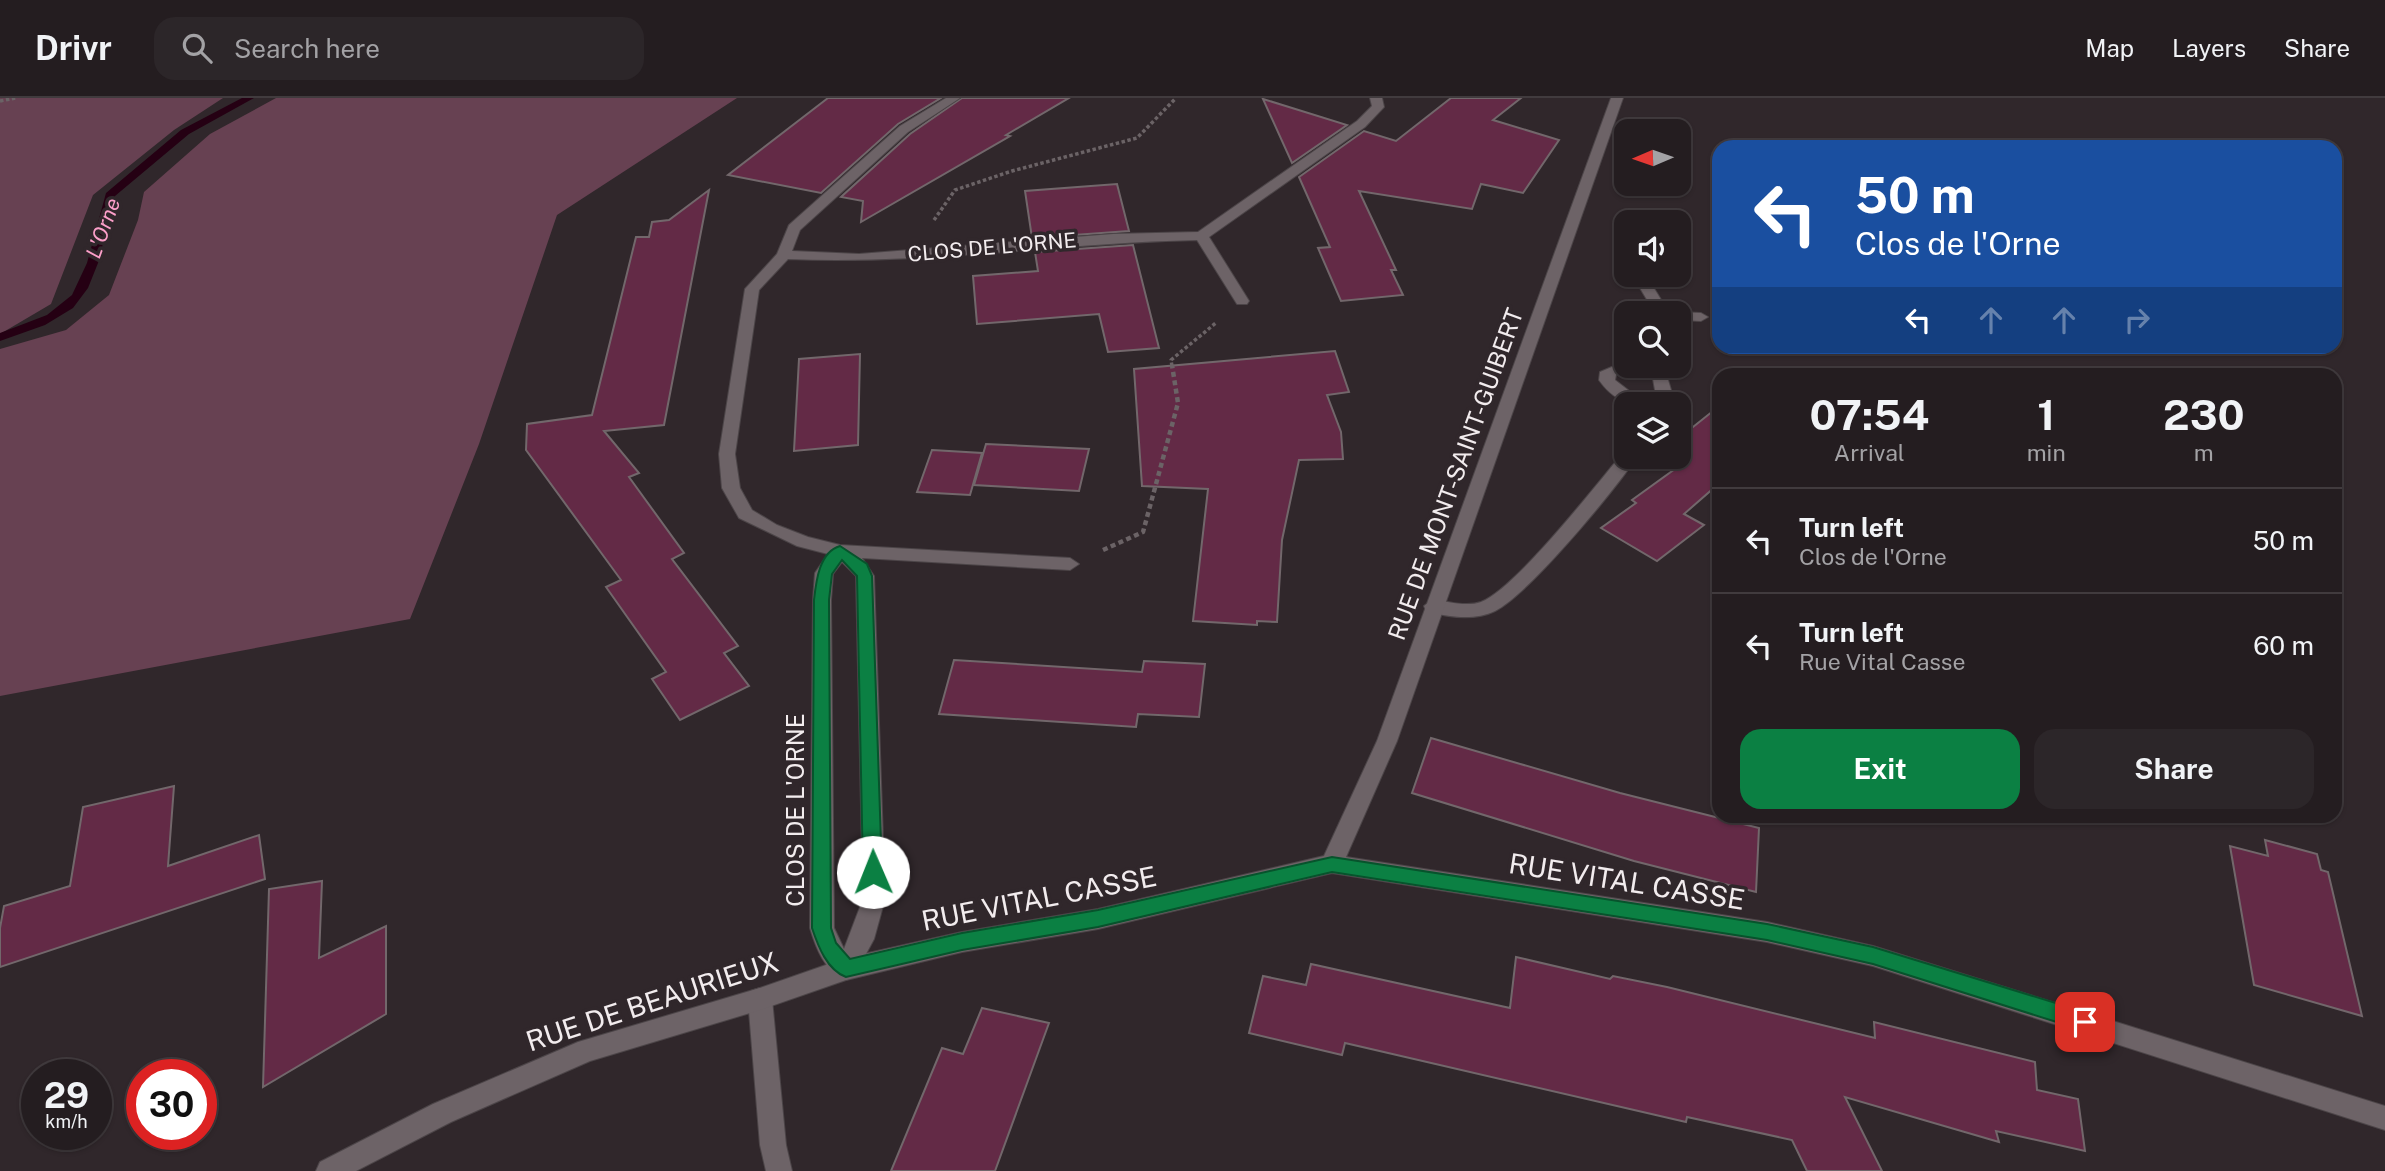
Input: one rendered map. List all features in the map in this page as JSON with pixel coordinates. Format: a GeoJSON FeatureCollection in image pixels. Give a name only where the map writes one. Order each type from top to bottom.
{"type":"FeatureCollection","features":[{"type":"Feature","properties":{"kind":"street"},"geometry":{"type":"LineString","coordinates":[[954,98],[904,129],[794,228],[784,255],[752,289],[727,454],[732,488],[745,514],[771,529],[803,542],[840,551],[1070,564]]}},
{"type":"Feature","properties":{"kind":"street"},"geometry":{"type":"LineString","coordinates":[[1242,301],[1201,236],[1361,124],[1378,107],[1376,98]]}},
{"type":"Feature","properties":{"kind":"street","name":"RUE DE MONT-SAINT-GUIBERT"},"geometry":{"type":"LineString","coordinates":[[1332,864],[1387,741],[1433,606],[1617,98]]}},
{"type":"Feature","properties":{"kind":"street","name":"CLOS DE L'ORNE"},"geometry":{"type":"LineString","coordinates":[[784,255],[859,258],[1113,238],[1201,236]]}},
{"type":"Feature","properties":{"kind":"street"},"geometry":{"type":"LineString","coordinates":[[1691,317],[1701,317]]}},
{"type":"Feature","properties":{"kind":"street"},"geometry":{"type":"LineString","coordinates":[[1614,370],[1608,372],[1607,380],[1619,392]]}},
{"type":"Feature","properties":{"kind":"street"},"geometry":{"type":"LineString","coordinates":[[1433,606],[1460,611],[1495,603],[1533,565],[1618,469]]}},
{"type":"Feature","properties":{"kind":"street"},"geometry":{"type":"LineString","coordinates":[[840,551],[861,568],[865,576],[873,899],[862,939],[846,969]]}},
{"type":"Feature","properties":{"kind":"street","name":"CLOS DE L'ORNE"},"geometry":{"type":"LineString","coordinates":[[840,551],[824,573],[822,600],[822,928],[828,947],[846,969]]}},
{"type":"Feature","properties":{"kind":"street","name":"RUE VITAL CASSE"},"geometry":{"type":"LineString","coordinates":[[846,969],[962,942],[1098,919],[1332,864],[1767,932],[1873,956],[2385,1118]]}},
{"type":"Feature","properties":{"kind":"street","name":"RUE DE BEAURIEUX"},"geometry":{"type":"LineString","coordinates":[[329,1171],[442,1113],[587,1050],[760,999],[846,969]]}},
{"type":"Feature","properties":{"kind":"street"},"geometry":{"type":"LineString","coordinates":[[760,999],[773,1145],[779,1171]]}},
{"type":"Feature","properties":{"kind":"path"},"geometry":{"type":"LineString","coordinates":[[0,101],[16,98]]}},
{"type":"Feature","properties":{"kind":"path"},"geometry":{"type":"LineString","coordinates":[[934,252],[935,215],[955,190],[1013,170],[1137,138],[1169,102],[1177,98]]}},
{"type":"Feature","properties":{"kind":"path"},"geometry":{"type":"LineString","coordinates":[[1070,564],[1143,532],[1178,403],[1171,360],[1242,301]]}},
{"type":"Feature","properties":{"kind":"shaded area"},"geometry":{"type":"Polygon","coordinates":[[[0,98],[223,98],[174,130],[93,195],[51,304],[0,334],[0,98]]]}},
{"type":"Feature","properties":{"kind":"shaded area"},"geometry":{"type":"Polygon","coordinates":[[[276,98],[737,98],[557,215],[479,444],[410,619],[0,696],[0,349],[66,330],[109,295],[138,220],[144,192],[210,134],[276,98]]]}},
{"type":"Feature","properties":{"kind":"building"},"geometry":{"type":"Polygon","coordinates":[[[828,98],[941,98],[898,124],[821,193],[728,175],[828,98]]]}},
{"type":"Feature","properties":{"kind":"building"},"geometry":{"type":"Polygon","coordinates":[[[962,98],[1069,98],[1006,135],[1010,136],[861,222],[863,201],[841,197],[910,134],[962,98]]]}},
{"type":"Feature","properties":{"kind":"building"},"geometry":{"type":"Polygon","coordinates":[[[1451,98],[1521,98],[1493,120],[1559,140],[1523,193],[1481,184],[1472,209],[1359,191],[1396,270],[1391,270],[1403,295],[1341,301],[1318,248],[1330,247],[1299,177],[1364,131],[1396,141],[1451,98]]]}},
{"type":"Feature","properties":{"kind":"building"},"geometry":{"type":"Polygon","coordinates":[[[1263,99],[1347,125],[1292,163],[1263,99]]]}},
{"type":"Feature","properties":{"kind":"building"},"geometry":{"type":"Polygon","coordinates":[[[1117,184],[1129,231],[1032,238],[1025,191],[1117,184]]]}},
{"type":"Feature","properties":{"kind":"building"},"geometry":{"type":"Polygon","coordinates":[[[709,190],[664,425],[604,431],[639,473],[629,477],[684,553],[672,559],[738,646],[724,653],[749,686],[680,720],[652,679],[666,672],[606,587],[621,580],[526,450],[527,424],[592,415],[636,237],[649,237],[652,222],[669,220],[709,190]]]}},
{"type":"Feature","properties":{"kind":"building"},"geometry":{"type":"Polygon","coordinates":[[[1133,245],[1159,348],[1108,352],[1099,314],[977,324],[973,276],[1038,271],[1035,252],[1133,245]]]}},
{"type":"Feature","properties":{"kind":"building"},"geometry":{"type":"Polygon","coordinates":[[[1335,351],[1349,392],[1327,395],[1341,432],[1343,459],[1299,460],[1282,540],[1277,622],[1257,621],[1257,625],[1193,621],[1208,489],[1142,486],[1134,369],[1335,351]]]}},
{"type":"Feature","properties":{"kind":"building"},"geometry":{"type":"Polygon","coordinates":[[[860,354],[858,445],[794,451],[799,359],[860,354]]]}},
{"type":"Feature","properties":{"kind":"building"},"geometry":{"type":"Polygon","coordinates":[[[1712,412],[1712,490],[1684,514],[1704,525],[1657,561],[1601,528],[1636,503],[1632,500],[1675,469],[1691,469],[1691,429],[1712,412]]]}},
{"type":"Feature","properties":{"kind":"building"},"geometry":{"type":"Polygon","coordinates":[[[986,444],[1089,449],[1079,491],[974,485],[986,444]]]}},
{"type":"Feature","properties":{"kind":"building"},"geometry":{"type":"Polygon","coordinates":[[[932,450],[982,453],[970,495],[917,492],[932,450]]]}},
{"type":"Feature","properties":{"kind":"building"},"geometry":{"type":"Polygon","coordinates":[[[954,660],[1142,672],[1144,661],[1205,664],[1199,717],[1138,714],[1136,727],[939,714],[954,660]]]}},
{"type":"Feature","properties":{"kind":"building"},"geometry":{"type":"Polygon","coordinates":[[[1431,738],[1620,793],[1712,816],[1712,823],[1739,823],[1759,828],[1756,892],[1634,861],[1412,793],[1431,738]]]}},
{"type":"Feature","properties":{"kind":"building"},"geometry":{"type":"Polygon","coordinates":[[[174,786],[168,866],[259,835],[265,879],[0,967],[0,928],[4,906],[70,886],[83,807],[174,786]]]}},
{"type":"Feature","properties":{"kind":"building"},"geometry":{"type":"Polygon","coordinates":[[[2265,840],[2317,854],[2321,870],[2328,872],[2362,1016],[2254,985],[2230,846],[2268,856],[2265,840]]]}},
{"type":"Feature","properties":{"kind":"building"},"geometry":{"type":"Polygon","coordinates":[[[322,881],[319,958],[386,926],[386,1014],[263,1087],[269,889],[322,881]]]}},
{"type":"Feature","properties":{"kind":"building"},"geometry":{"type":"Polygon","coordinates":[[[1516,957],[1610,979],[1613,976],[1667,987],[1875,1038],[1874,1022],[2035,1062],[2037,1090],[2078,1099],[2085,1151],[1996,1131],[1999,1142],[1845,1097],[1882,1171],[1807,1171],[1792,1140],[1687,1117],[1686,1122],[1345,1043],[1342,1055],[1249,1033],[1263,976],[1306,985],[1311,964],[1510,1008],[1516,957]]]}},
{"type":"Feature","properties":{"kind":"building"},"geometry":{"type":"Polygon","coordinates":[[[982,1008],[1049,1023],[995,1171],[891,1171],[942,1048],[963,1054],[982,1008]]]}},
{"type":"Feature","properties":{"kind":"waterway","name":"L'Orne"},"geometry":{"type":"LineString","coordinates":[[0,337],[51,318],[76,297],[93,263],[110,195],[185,132],[249,98]]}},
{"type":"Feature","properties":{"kind":"route"},"geometry":{"type":"LineString","coordinates":[[873,872],[865,576],[853,559],[840,551],[830,561],[824,573],[822,600],[822,928],[828,947],[846,969],[962,942],[1098,919],[1332,864],[1767,932],[1873,956],[2085,1022]]}}]}
